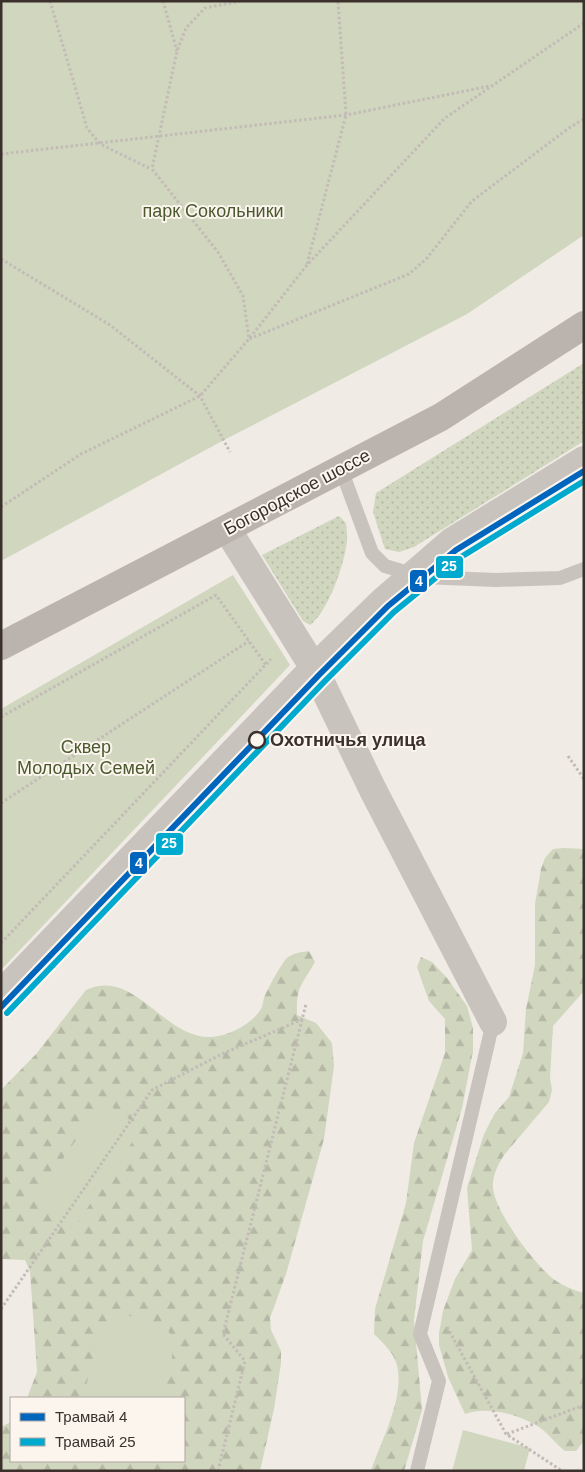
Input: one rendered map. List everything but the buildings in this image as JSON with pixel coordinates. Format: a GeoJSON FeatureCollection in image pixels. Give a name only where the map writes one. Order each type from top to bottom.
{"type":"FeatureCollection","features":[{"type":"Feature","properties":{"kind":"main road","name":"Богородское шоссе"},"geometry":{"type":"LineString","coordinates":[[1,646],[441,417],[584,325]]}},
{"type":"Feature","properties":{"kind":"street"},"geometry":{"type":"LineString","coordinates":[[1,994],[314,668],[412,575],[451,542],[584,460]]}},
{"type":"Feature","properties":{"kind":"street"},"geometry":{"type":"LineString","coordinates":[[227,529],[314,668],[374,790],[493,1022]]}},
{"type":"Feature","properties":{"kind":"lane"},"geometry":{"type":"LineString","coordinates":[[341,469],[372,553],[385,566],[412,575],[496,580],[560,578],[584,568]]}},
{"type":"Feature","properties":{"kind":"lane"},"geometry":{"type":"LineString","coordinates":[[417,1471],[439,1381],[420,1334],[493,1022]]}},
{"type":"Feature","properties":{"kind":"path"},"geometry":{"type":"LineString","coordinates":[[50,1],[87,128],[100,144],[152,169],[218,252],[243,296],[250,339]]}},
{"type":"Feature","properties":{"kind":"path"},"geometry":{"type":"LineString","coordinates":[[163,1],[177,51]]}},
{"type":"Feature","properties":{"kind":"path"},"geometry":{"type":"LineString","coordinates":[[152,169],[177,51],[186,28],[205,8],[241,1]]}},
{"type":"Feature","properties":{"kind":"path"},"geometry":{"type":"LineString","coordinates":[[307,265],[346,115],[338,1]]}},
{"type":"Feature","properties":{"kind":"path"},"geometry":{"type":"LineString","coordinates":[[1,507],[80,454],[200,396],[250,339],[307,265],[445,118],[584,23]]}},
{"type":"Feature","properties":{"kind":"path"},"geometry":{"type":"LineString","coordinates":[[1,154],[346,115],[493,86]]}},
{"type":"Feature","properties":{"kind":"path"},"geometry":{"type":"LineString","coordinates":[[250,339],[410,274],[427,258],[472,201],[568,128],[584,119]]}},
{"type":"Feature","properties":{"kind":"path"},"geometry":{"type":"LineString","coordinates":[[1,259],[110,325],[200,396],[230,452]]}},
{"type":"Feature","properties":{"kind":"path"},"geometry":{"type":"LineString","coordinates":[[1,717],[216,594],[266,665]]}},
{"type":"Feature","properties":{"kind":"path"},"geometry":{"type":"LineString","coordinates":[[1,943],[294,637]]}},
{"type":"Feature","properties":{"kind":"path"},"geometry":{"type":"LineString","coordinates":[[1,803],[248,641]]}},
{"type":"Feature","properties":{"kind":"path"},"geometry":{"type":"LineString","coordinates":[[568,756],[584,779]]}},
{"type":"Feature","properties":{"kind":"path"},"geometry":{"type":"LineString","coordinates":[[218,1471],[245,1361],[224,1334],[304,1019],[306,1004]]}},
{"type":"Feature","properties":{"kind":"path"},"geometry":{"type":"LineString","coordinates":[[1,1309],[152,1090],[222,1054],[304,1019]]}},
{"type":"Feature","properties":{"kind":"path"},"geometry":{"type":"LineString","coordinates":[[429,1294],[506,1434],[562,1471]]}},
{"type":"Feature","properties":{"kind":"path"},"geometry":{"type":"LineString","coordinates":[[506,1434],[584,1405]]}},
{"type":"Feature","properties":{"kind":"green space","name":"парк Сокольники"},"geometry":{"type":"Polygon","coordinates":[[[1,1],[584,1],[584,235],[467,314],[224,440],[1,561],[1,1]]]}},
{"type":"Feature","properties":{"kind":"green space"},"geometry":{"type":"Polygon","coordinates":[[[584,363],[584,441],[414,547],[399,552],[385,549],[373,512],[376,493],[584,363]]]}},
{"type":"Feature","properties":{"kind":"green space"},"geometry":{"type":"Polygon","coordinates":[[[339,516],[346,523],[347,544],[344,556],[338,578],[328,601],[310,625],[303,621],[262,555],[339,516]]]}},
{"type":"Feature","properties":{"kind":"green space","name":"Сквер Молодых Семей"},"geometry":{"type":"Polygon","coordinates":[[[233,575],[290,665],[1,970],[1,709],[233,575]]]}},
{"type":"Feature","properties":{"kind":"green space"},"geometry":{"type":"Polygon","coordinates":[[[553,849],[584,849],[584,991],[553,1026],[550,1078],[552,1090],[549,1102],[504,1155],[494,1175],[493,1188],[495,1198],[508,1223],[535,1261],[556,1281],[584,1293],[584,1441],[576,1451],[565,1451],[546,1432],[522,1418],[493,1411],[465,1414],[448,1377],[439,1345],[443,1311],[455,1279],[472,1250],[467,1188],[484,1134],[495,1113],[509,1097],[523,1053],[526,1009],[535,965],[535,904],[541,869],[545,858],[553,849]]]}},
{"type":"Feature","properties":{"kind":"green space"},"geometry":{"type":"Polygon","coordinates":[[[309,951],[315,962],[303,981],[299,992],[297,1015],[316,1023],[332,1043],[334,1066],[324,1139],[286,1274],[270,1318],[271,1330],[281,1351],[281,1363],[274,1409],[260,1471],[1,1471],[1,1427],[10,1422],[10,1462],[185,1462],[185,1397],[27,1397],[37,1372],[30,1271],[25,1260],[1,1259],[1,1090],[37,1053],[86,990],[104,986],[120,988],[135,996],[179,1028],[195,1035],[219,1036],[240,1028],[252,1020],[261,1009],[268,989],[278,971],[287,958],[309,951]]]}},
{"type":"Feature","properties":{"kind":"green space"},"geometry":{"type":"Polygon","coordinates":[[[421,957],[432,962],[447,978],[467,1006],[473,1028],[473,1051],[462,1108],[423,1241],[414,1320],[422,1410],[404,1471],[371,1471],[396,1403],[398,1388],[396,1362],[392,1354],[374,1334],[375,1309],[406,1203],[414,1143],[445,1053],[445,1019],[429,1001],[417,967],[421,957]]]}},
{"type":"Feature","properties":{"kind":"green space"},"geometry":{"type":"Polygon","coordinates":[[[103,1101],[142,1128],[75,1226],[35,1199],[103,1101]]]}},
{"type":"Feature","properties":{"kind":"green space"},"geometry":{"type":"Polygon","coordinates":[[[123,1314],[161,1325],[168,1331],[172,1339],[172,1359],[161,1397],[83,1397],[101,1328],[112,1317],[123,1314]]]}},
{"type":"Feature","properties":{"kind":"green space"},"geometry":{"type":"Polygon","coordinates":[[[463,1430],[530,1448],[524,1471],[452,1471],[463,1430]]]}},
{"type":"Feature","properties":{"kind":"tram line","name":"4"},"geometry":{"type":"LineString","coordinates":[[1,1007],[318,676],[388,606],[456,550],[584,471]]}},
{"type":"Feature","properties":{"kind":"tram line","name":"25"},"geometry":{"type":"LineString","coordinates":[[7,1013],[324,682],[394,612],[461,557],[584,481]]}},
{"type":"Feature","properties":{"kind":"place","name":"Охотничья улица"},"geometry":{"type":"Point","coordinates":[257,740]}}]}
